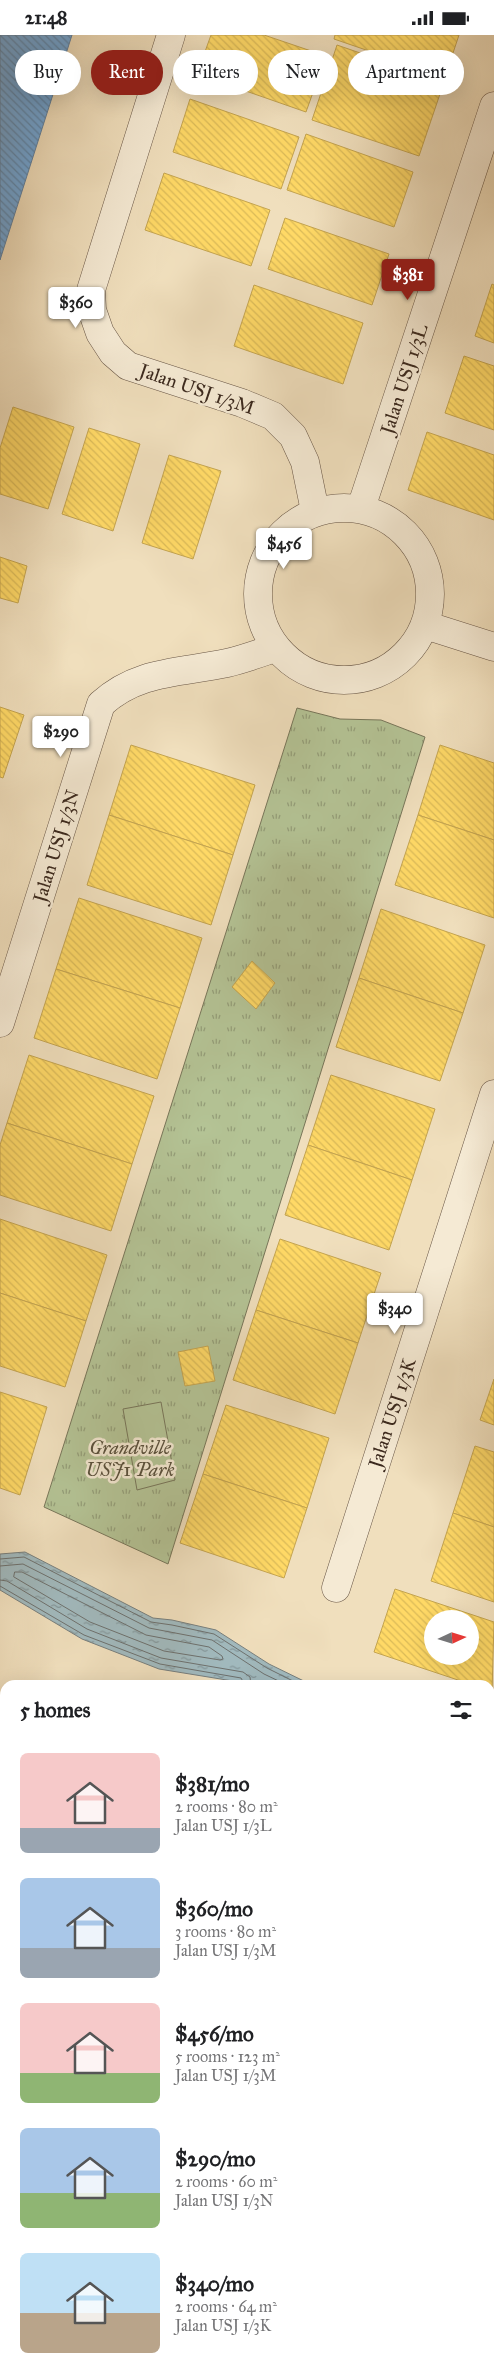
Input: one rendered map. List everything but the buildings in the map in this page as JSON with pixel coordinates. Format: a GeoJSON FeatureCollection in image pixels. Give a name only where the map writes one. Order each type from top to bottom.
{"type":"FeatureCollection","features":[{"type":"Feature","properties":{"kind":"street","name":"Jalan USJ 1/3M"},"geometry":{"type":"LineString","coordinates":[[171,35],[91,290],[92,311],[100,333],[113,353],[128,366],[242,403],[273,416],[293,436],[305,462],[315,511]]}},
{"type":"Feature","properties":{"kind":"street","name":"Jalan USJ 1/3L"},"geometry":{"type":"LineString","coordinates":[[361,508],[494,106]]}},
{"type":"Feature","properties":{"kind":"street"},"geometry":{"type":"LineString","coordinates":[[339,506],[361,508],[391,520],[412,540],[427,567],[430,596],[425,625],[409,651],[386,670],[357,680],[326,679],[298,668],[276,647],[260,618],[258,585],[266,554],[287,528],[315,511],[339,506]]}},
{"type":"Feature","properties":{"kind":"street"},"geometry":{"type":"LineString","coordinates":[[425,625],[494,647]]}},
{"type":"Feature","properties":{"kind":"street","name":"Jalan USJ 1/3N"},"geometry":{"type":"LineString","coordinates":[[0,1023],[101,704],[116,690],[142,678],[228,663],[276,647]]}},
{"type":"Feature","properties":{"kind":"street","name":"Jalan USJ 1/3K"},"geometry":{"type":"LineString","coordinates":[[336,1588],[494,1094]]}},
{"type":"Feature","properties":{"kind":"green space","name":"Grandville USJ1 Park"},"geometry":{"type":"Polygon","coordinates":[[[297,708],[340,719],[381,720],[425,737],[168,1564],[44,1507],[297,708]]]}},
{"type":"Feature","properties":{"kind":"green space"},"geometry":{"type":"Polygon","coordinates":[[[161,1402],[175,1480],[137,1490],[123,1409],[161,1402]]]}},
{"type":"Feature","properties":{"kind":"water"},"geometry":{"type":"Polygon","coordinates":[[[25,1552],[153,1618],[172,1620],[216,1630],[269,1664],[302,1680],[227,1680],[159,1669],[82,1639],[0,1590],[0,1554],[25,1552]]]}}]}
